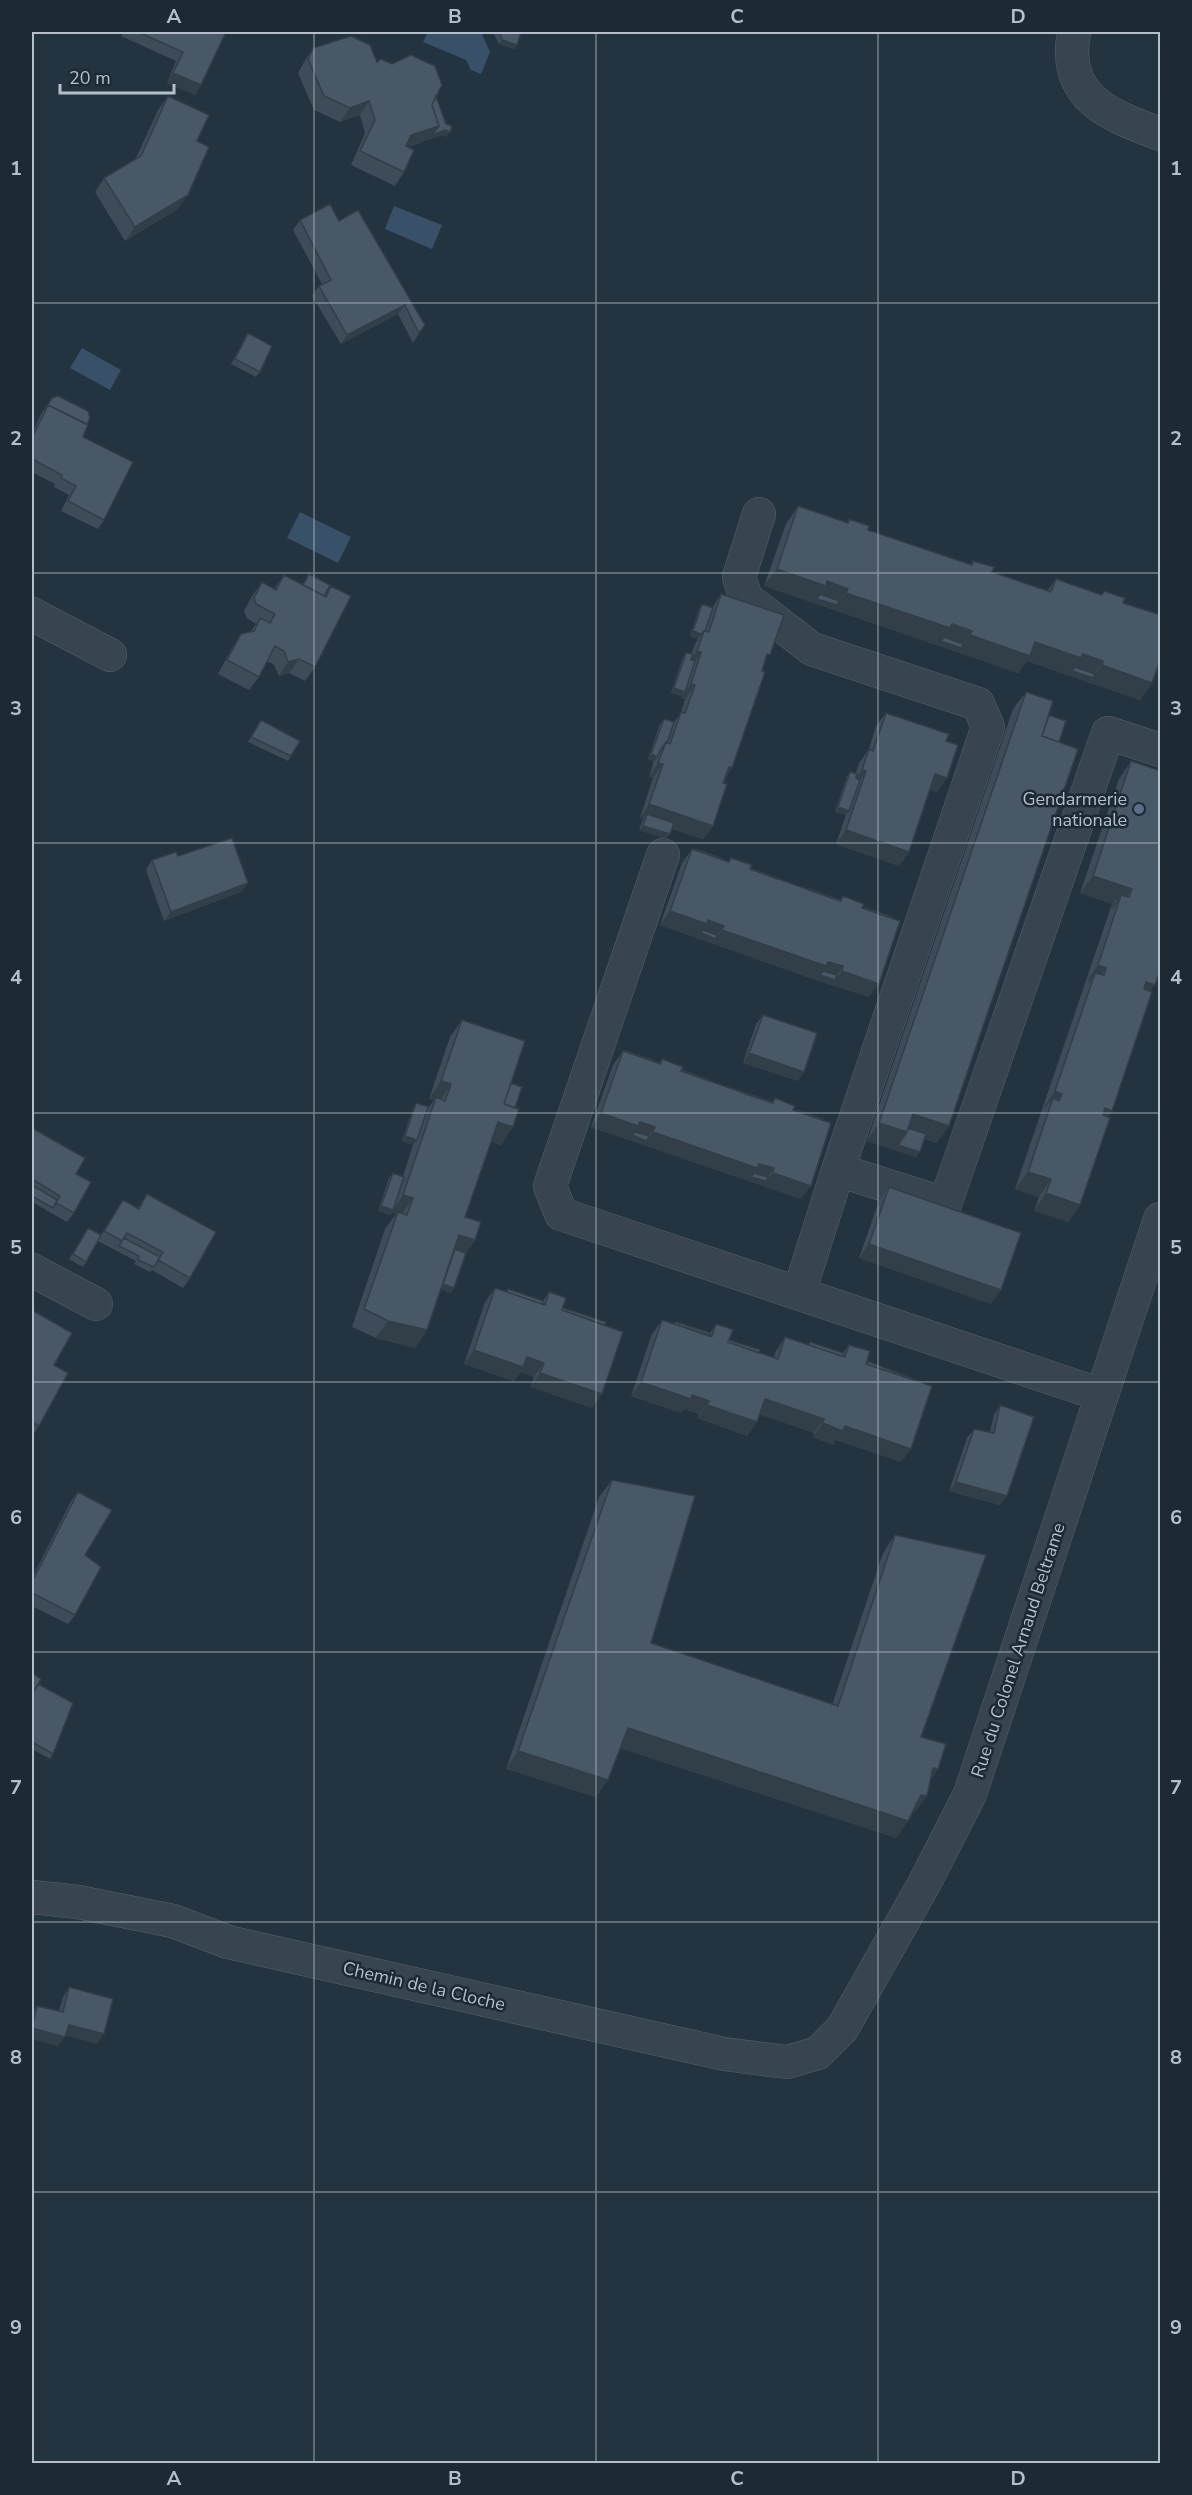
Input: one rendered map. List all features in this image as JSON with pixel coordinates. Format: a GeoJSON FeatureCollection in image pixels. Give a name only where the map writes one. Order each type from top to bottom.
{"type":"FeatureCollection","features":[{"type":"Feature","properties":{"kind":"street"},"geometry":{"type":"LineString","coordinates":[[1074,32],[1072,64],[1080,87],[1103,109],[1161,134]]}},
{"type":"Feature","properties":{"kind":"street"},"geometry":{"type":"LineString","coordinates":[[759,514],[739,577],[746,598],[812,649],[978,704],[988,727],[838,1170],[799,1293]]}},
{"type":"Feature","properties":{"kind":"street"},"geometry":{"type":"LineString","coordinates":[[32,614],[110,655]]}},
{"type":"Feature","properties":{"kind":"street"},"geometry":{"type":"LineString","coordinates":[[838,1170],[945,1204],[1108,733],[1161,750]]}},
{"type":"Feature","properties":{"kind":"street"},"geometry":{"type":"LineString","coordinates":[[663,855],[550,1186],[561,1214],[1102,1395]]}},
{"type":"Feature","properties":{"kind":"street","name":"Rue du Colonel Arnaud Beltrame"},"geometry":{"type":"LineString","coordinates":[[818,2053],[842,2029],[924,1884],[970,1794],[1161,1219]]}},
{"type":"Feature","properties":{"kind":"street"},"geometry":{"type":"LineString","coordinates":[[32,1270],[96,1304]]}},
{"type":"Feature","properties":{"kind":"street","name":"Chemin de la Cloche"},"geometry":{"type":"LineString","coordinates":[[32,1897],[78,1902],[173,1921],[228,1942],[723,2054],[787,2062],[818,2053]]}},
{"type":"Feature","properties":{"kind":"water"},"geometry":{"type":"Polygon","coordinates":[[[428,32],[481,32],[490,52],[481,74],[471,70],[466,60],[423,42],[428,32]]]}},
{"type":"Feature","properties":{"kind":"water"},"geometry":{"type":"Polygon","coordinates":[[[394,206],[442,225],[432,249],[385,229],[394,206]]]}},
{"type":"Feature","properties":{"kind":"water"},"geometry":{"type":"Polygon","coordinates":[[[82,348],[121,370],[110,390],[70,368],[82,348]]]}},
{"type":"Feature","properties":{"kind":"water"},"geometry":{"type":"Polygon","coordinates":[[[300,512],[351,537],[338,563],[287,538],[300,512]]]}},
{"type":"Feature","properties":{"kind":"building"},"geometry":{"type":"Polygon","coordinates":[[[138,32],[226,32],[201,85],[173,73],[183,52],[138,32]]]}},
{"type":"Feature","properties":{"kind":"building"},"geometry":{"type":"Polygon","coordinates":[[[499,32],[521,32],[517,45],[502,40],[499,32]]]}},
{"type":"Feature","properties":{"kind":"building"},"geometry":{"type":"Polygon","coordinates":[[[351,36],[370,45],[377,62],[381,59],[392,64],[411,55],[435,66],[442,85],[432,105],[439,126],[411,135],[406,146],[414,150],[404,172],[360,151],[375,120],[369,101],[350,108],[324,96],[308,59],[313,48],[351,36]]]}},
{"type":"Feature","properties":{"kind":"building"},"geometry":{"type":"Polygon","coordinates":[[[168,96],[209,115],[197,141],[209,147],[188,195],[135,227],[104,178],[141,156],[168,96]]]}},
{"type":"Feature","properties":{"kind":"building"},"geometry":{"type":"Polygon","coordinates":[[[436,96],[446,124],[452,126],[450,132],[445,130],[432,135],[439,126],[432,105],[436,96]]]}},
{"type":"Feature","properties":{"kind":"building"},"geometry":{"type":"Polygon","coordinates":[[[330,204],[339,221],[358,210],[425,325],[419,333],[405,305],[347,335],[319,286],[331,280],[300,220],[330,204]]]}},
{"type":"Feature","properties":{"kind":"building"},"geometry":{"type":"Polygon","coordinates":[[[248,333],[272,346],[260,372],[235,359],[248,333]]]}},
{"type":"Feature","properties":{"kind":"building"},"geometry":{"type":"Polygon","coordinates":[[[58,396],[88,411],[90,418],[87,424],[48,405],[45,410],[52,398],[58,396]]]}},
{"type":"Feature","properties":{"kind":"building"},"geometry":{"type":"Polygon","coordinates":[[[48,405],[88,425],[83,437],[133,462],[104,520],[68,501],[76,486],[61,478],[62,475],[32,459],[32,438],[48,405]]]}},
{"type":"Feature","properties":{"kind":"building"},"geometry":{"type":"Polygon","coordinates":[[[798,506],[848,523],[849,519],[869,526],[868,530],[972,565],[973,561],[994,567],[992,572],[1051,592],[1056,579],[1102,595],[1104,591],[1125,598],[1123,603],[1161,615],[1161,658],[1152,683],[1102,665],[1103,661],[1083,654],[1081,658],[1035,642],[1030,656],[970,635],[972,631],[952,624],[950,628],[846,593],[848,589],[827,581],[826,586],[777,569],[798,506]]]}},
{"type":"Feature","properties":{"kind":"building"},"geometry":{"type":"Polygon","coordinates":[[[309,574],[330,585],[324,596],[303,585],[309,574]]]}},
{"type":"Feature","properties":{"kind":"building"},"geometry":{"type":"Polygon","coordinates":[[[284,575],[326,597],[331,586],[351,596],[315,667],[299,659],[288,662],[284,651],[275,646],[259,677],[227,660],[241,634],[254,631],[260,618],[270,623],[275,614],[256,604],[254,598],[262,582],[276,590],[284,575]]]}},
{"type":"Feature","properties":{"kind":"building"},"geometry":{"type":"Polygon","coordinates":[[[721,594],[784,615],[770,655],[767,654],[762,671],[765,672],[732,768],[729,767],[723,783],[727,784],[713,826],[649,804],[663,764],[658,763],[666,742],[670,744],[681,712],[685,713],[695,685],[691,684],[701,652],[697,651],[704,631],[709,632],[721,594]]]}},
{"type":"Feature","properties":{"kind":"building"},"geometry":{"type":"Polygon","coordinates":[[[820,594],[839,601],[837,605],[817,599],[820,594]]]}},
{"type":"Feature","properties":{"kind":"building"},"geometry":{"type":"Polygon","coordinates":[[[702,604],[713,608],[705,631],[701,634],[693,631],[702,604]]]}},
{"type":"Feature","properties":{"kind":"building"},"geometry":{"type":"Polygon","coordinates":[[[944,637],[963,644],[961,648],[941,641],[944,637]]]}},
{"type":"Feature","properties":{"kind":"building"},"geometry":{"type":"Polygon","coordinates":[[[686,653],[693,654],[691,660],[695,661],[685,692],[674,688],[686,653]]]}},
{"type":"Feature","properties":{"kind":"building"},"geometry":{"type":"Polygon","coordinates":[[[1075,667],[1095,674],[1093,678],[1072,671],[1075,667]]]}},
{"type":"Feature","properties":{"kind":"building"},"geometry":{"type":"Polygon","coordinates":[[[1026,692],[1053,701],[1042,736],[1078,749],[949,1126],[913,1114],[907,1132],[879,1123],[1026,692]]]}},
{"type":"Feature","properties":{"kind":"building"},"geometry":{"type":"Polygon","coordinates":[[[886,713],[949,734],[946,741],[958,745],[947,778],[935,774],[909,852],[846,830],[866,771],[862,770],[869,749],[873,751],[886,713]]]}},
{"type":"Feature","properties":{"kind":"building"},"geometry":{"type":"Polygon","coordinates":[[[1049,715],[1066,721],[1059,742],[1042,736],[1049,715]]]}},
{"type":"Feature","properties":{"kind":"building"},"geometry":{"type":"Polygon","coordinates":[[[664,719],[674,722],[667,743],[657,757],[651,754],[664,719]]]}},
{"type":"Feature","properties":{"kind":"building"},"geometry":{"type":"Polygon","coordinates":[[[261,720],[300,741],[291,756],[251,737],[261,720]]]}},
{"type":"Feature","properties":{"kind":"building"},"geometry":{"type":"Polygon","coordinates":[[[1131,761],[1161,771],[1161,968],[1155,985],[1146,982],[1144,989],[1152,992],[1112,1111],[1105,1108],[1103,1115],[1110,1118],[1080,1205],[1046,1193],[1051,1179],[1028,1172],[1053,1098],[1059,1101],[1062,1094],[1055,1091],[1095,973],[1104,975],[1106,968],[1098,965],[1121,895],[1129,897],[1132,889],[1093,876],[1131,761]]]}},
{"type":"Feature","properties":{"kind":"building"},"geometry":{"type":"Polygon","coordinates":[[[850,772],[857,774],[856,778],[860,780],[849,811],[838,807],[850,772]]]}},
{"type":"Feature","properties":{"kind":"building"},"geometry":{"type":"Polygon","coordinates":[[[647,814],[674,823],[670,834],[643,826],[647,814]]]}},
{"type":"Feature","properties":{"kind":"building"},"geometry":{"type":"Polygon","coordinates":[[[232,838],[248,883],[171,912],[152,860],[176,852],[178,856],[232,838]]]}},
{"type":"Feature","properties":{"kind":"building"},"geometry":{"type":"Polygon","coordinates":[[[692,849],[729,862],[731,858],[752,865],[750,869],[841,901],[843,896],[864,904],[862,908],[900,921],[879,984],[842,971],[843,966],[828,962],[826,966],[722,930],[724,926],[708,920],[707,924],[670,911],[692,849]]]}},
{"type":"Feature","properties":{"kind":"building"},"geometry":{"type":"Polygon","coordinates":[[[694,850],[721,858],[721,859],[694,850]]]}},
{"type":"Feature","properties":{"kind":"building"},"geometry":{"type":"Polygon","coordinates":[[[750,869],[777,878],[777,879],[750,869]]]}},
{"type":"Feature","properties":{"kind":"building"},"geometry":{"type":"Polygon","coordinates":[[[809,889],[841,900],[808,890],[809,889]]]}},
{"type":"Feature","properties":{"kind":"building"},"geometry":{"type":"Polygon","coordinates":[[[865,909],[892,917],[892,918],[865,909]]]}},
{"type":"Feature","properties":{"kind":"building"},"geometry":{"type":"Polygon","coordinates":[[[703,930],[717,935],[716,939],[701,933],[703,930]]]}},
{"type":"Feature","properties":{"kind":"building"},"geometry":{"type":"Polygon","coordinates":[[[823,971],[837,975],[835,980],[820,975],[823,971]]]}},
{"type":"Feature","properties":{"kind":"building"},"geometry":{"type":"Polygon","coordinates":[[[763,1015],[817,1033],[804,1072],[749,1053],[763,1015]]]}},
{"type":"Feature","properties":{"kind":"building"},"geometry":{"type":"Polygon","coordinates":[[[462,1020],[525,1041],[504,1104],[519,1109],[513,1127],[498,1122],[465,1217],[481,1222],[475,1240],[459,1235],[427,1330],[388,1321],[364,1309],[398,1212],[407,1215],[413,1198],[403,1195],[436,1097],[445,1101],[451,1084],[441,1081],[462,1020]]]}},
{"type":"Feature","properties":{"kind":"building"},"geometry":{"type":"Polygon","coordinates":[[[623,1051],[661,1064],[662,1059],[683,1067],[681,1071],[773,1103],[775,1098],[795,1106],[793,1110],[831,1123],[811,1186],[773,1173],[774,1168],[759,1164],[757,1168],[653,1132],[655,1127],[640,1122],[638,1126],[601,1113],[623,1051]]]}},
{"type":"Feature","properties":{"kind":"building"},"geometry":{"type":"Polygon","coordinates":[[[626,1051],[653,1060],[652,1061],[626,1051]]]}},
{"type":"Feature","properties":{"kind":"building"},"geometry":{"type":"Polygon","coordinates":[[[681,1071],[709,1080],[709,1081],[681,1071]]]}},
{"type":"Feature","properties":{"kind":"building"},"geometry":{"type":"Polygon","coordinates":[[[511,1083],[522,1087],[515,1108],[504,1104],[511,1083]]]}},
{"type":"Feature","properties":{"kind":"building"},"geometry":{"type":"Polygon","coordinates":[[[740,1092],[772,1102],[772,1103],[740,1092]]]}},
{"type":"Feature","properties":{"kind":"building"},"geometry":{"type":"Polygon","coordinates":[[[416,1103],[429,1107],[417,1140],[405,1136],[416,1103]]]}},
{"type":"Feature","properties":{"kind":"building"},"geometry":{"type":"Polygon","coordinates":[[[796,1111],[823,1119],[823,1120],[796,1111]]]}},
{"type":"Feature","properties":{"kind":"building"},"geometry":{"type":"Polygon","coordinates":[[[32,1128],[85,1158],[76,1174],[91,1182],[74,1213],[56,1203],[60,1196],[32,1179],[32,1128]]]}},
{"type":"Feature","properties":{"kind":"building"},"geometry":{"type":"Polygon","coordinates":[[[908,1128],[926,1134],[920,1152],[898,1145],[908,1128]]]}},
{"type":"Feature","properties":{"kind":"building"},"geometry":{"type":"Polygon","coordinates":[[[635,1132],[649,1136],[647,1141],[632,1135],[635,1132]]]}},
{"type":"Feature","properties":{"kind":"building"},"geometry":{"type":"Polygon","coordinates":[[[393,1173],[404,1177],[393,1210],[381,1206],[393,1173]]]}},
{"type":"Feature","properties":{"kind":"building"},"geometry":{"type":"Polygon","coordinates":[[[754,1173],[768,1177],[766,1181],[751,1177],[754,1173]]]}},
{"type":"Feature","properties":{"kind":"building"},"geometry":{"type":"Polygon","coordinates":[[[32,1185],[57,1200],[53,1208],[32,1196],[32,1185]]]}},
{"type":"Feature","properties":{"kind":"building"},"geometry":{"type":"Polygon","coordinates":[[[889,1187],[1021,1233],[1001,1290],[869,1244],[889,1187]]]}},
{"type":"Feature","properties":{"kind":"building"},"geometry":{"type":"Polygon","coordinates":[[[147,1194],[216,1232],[190,1278],[158,1260],[163,1252],[127,1233],[122,1241],[104,1231],[123,1200],[139,1209],[147,1194]]]}},
{"type":"Feature","properties":{"kind":"building"},"geometry":{"type":"Polygon","coordinates":[[[88,1228],[101,1235],[86,1262],[73,1254],[88,1228]]]}},
{"type":"Feature","properties":{"kind":"building"},"geometry":{"type":"Polygon","coordinates":[[[124,1238],[160,1257],[154,1267],[138,1260],[139,1256],[119,1246],[124,1238]]]}},
{"type":"Feature","properties":{"kind":"building"},"geometry":{"type":"Polygon","coordinates":[[[455,1249],[466,1253],[454,1288],[443,1284],[455,1249]]]}},
{"type":"Feature","properties":{"kind":"building"},"geometry":{"type":"Polygon","coordinates":[[[495,1288],[545,1305],[549,1292],[561,1296],[566,1298],[562,1310],[623,1332],[602,1394],[540,1373],[544,1363],[527,1357],[523,1367],[474,1350],[495,1288]]]}},
{"type":"Feature","properties":{"kind":"building"},"geometry":{"type":"Polygon","coordinates":[[[508,1289],[543,1301],[542,1304],[507,1292],[508,1289]]]}},
{"type":"Feature","properties":{"kind":"building"},"geometry":{"type":"Polygon","coordinates":[[[563,1308],[606,1322],[605,1325],[562,1310],[563,1308]]]}},
{"type":"Feature","properties":{"kind":"building"},"geometry":{"type":"Polygon","coordinates":[[[32,1310],[72,1333],[54,1365],[68,1373],[39,1426],[32,1422],[32,1310]]]}},
{"type":"Feature","properties":{"kind":"building"},"geometry":{"type":"Polygon","coordinates":[[[662,1320],[712,1336],[716,1324],[726,1327],[733,1330],[728,1342],[778,1359],[785,1337],[845,1357],[849,1345],[870,1351],[866,1364],[932,1386],[911,1449],[845,1426],[843,1431],[823,1423],[824,1419],[765,1399],[757,1422],[707,1405],[709,1401],[692,1395],[691,1399],[641,1382],[662,1320]]]}},
{"type":"Feature","properties":{"kind":"building"},"geometry":{"type":"Polygon","coordinates":[[[676,1322],[710,1333],[709,1336],[675,1324],[676,1322]]]}},
{"type":"Feature","properties":{"kind":"building"},"geometry":{"type":"Polygon","coordinates":[[[729,1340],[760,1350],[759,1353],[728,1342],[729,1340]]]}},
{"type":"Feature","properties":{"kind":"building"},"geometry":{"type":"Polygon","coordinates":[[[810,1342],[843,1353],[842,1356],[809,1345],[810,1342]]]}},
{"type":"Feature","properties":{"kind":"building"},"geometry":{"type":"Polygon","coordinates":[[[867,1361],[911,1378],[911,1379],[866,1364],[867,1361]]]}},
{"type":"Feature","properties":{"kind":"building"},"geometry":{"type":"Polygon","coordinates":[[[1000,1405],[1034,1417],[1007,1496],[956,1482],[974,1429],[994,1433],[1000,1405]]]}},
{"type":"Feature","properties":{"kind":"building"},"geometry":{"type":"Polygon","coordinates":[[[612,1480],[695,1496],[651,1643],[838,1706],[895,1535],[986,1555],[921,1737],[946,1744],[938,1769],[933,1768],[927,1796],[921,1795],[908,1821],[628,1728],[608,1780],[518,1751],[612,1480]]]}},
{"type":"Feature","properties":{"kind":"building"},"geometry":{"type":"Polygon","coordinates":[[[78,1492],[112,1510],[85,1555],[101,1567],[75,1615],[32,1593],[32,1582],[78,1492]]]}},
{"type":"Feature","properties":{"kind":"building"},"geometry":{"type":"Polygon","coordinates":[[[32,1673],[41,1679],[32,1695],[32,1673]]]}},
{"type":"Feature","properties":{"kind":"building"},"geometry":{"type":"Polygon","coordinates":[[[38,1684],[73,1703],[53,1754],[32,1742],[32,1695],[38,1684]]]}},
{"type":"Feature","properties":{"kind":"building"},"geometry":{"type":"Polygon","coordinates":[[[69,1987],[113,1999],[104,2034],[69,2025],[65,2037],[32,2028],[37,2006],[63,2012],[69,1987]]]}},
{"type":"Feature","properties":{"kind":"place","name":"Gendarmerie nationale"},"geometry":{"type":"Point","coordinates":[1139,809]}}]}
